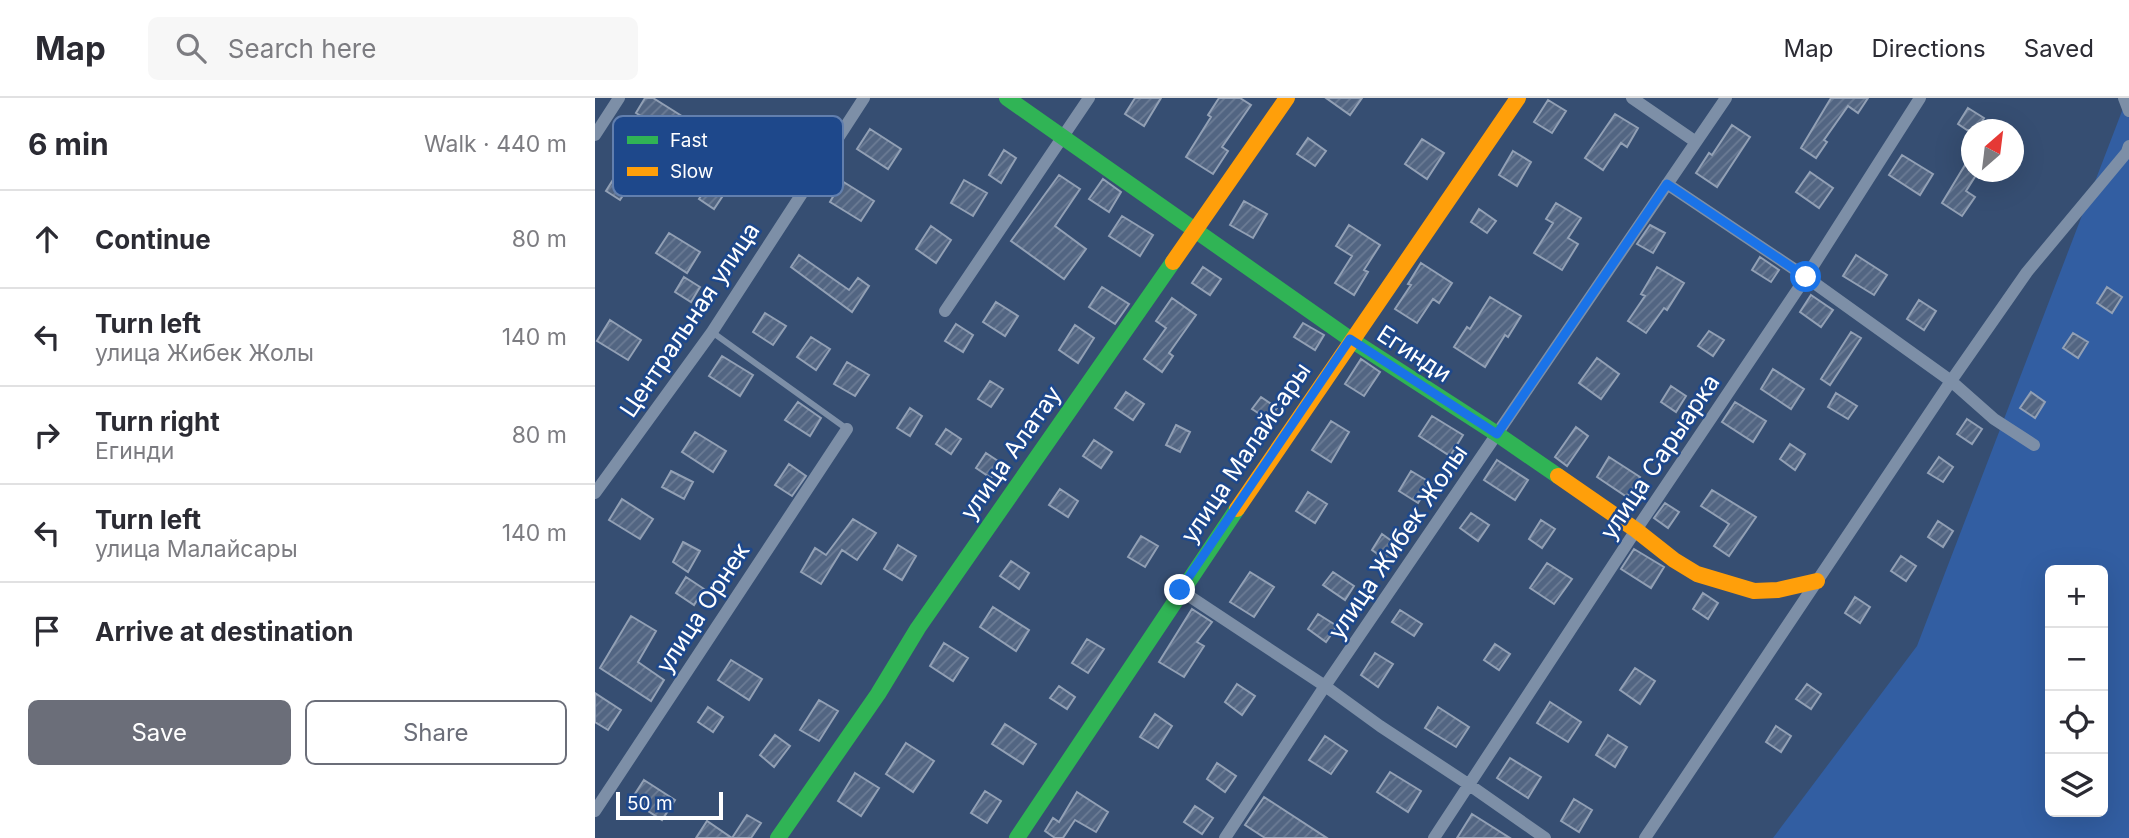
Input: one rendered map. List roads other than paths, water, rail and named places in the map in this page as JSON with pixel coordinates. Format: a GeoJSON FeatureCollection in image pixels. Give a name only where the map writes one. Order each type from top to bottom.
{"type":"FeatureCollection","features":[{"type":"Feature","properties":{"kind":"street"},"geometry":{"type":"LineString","coordinates":[[595,135],[619,98]]}},
{"type":"Feature","properties":{"kind":"street","name":"Центральная улица"},"geometry":{"type":"LineString","coordinates":[[843,127],[864,98]]}},
{"type":"Feature","properties":{"kind":"street","name":"Егинди"},"geometry":{"type":"LineString","coordinates":[[1006,98],[1064,136],[1194,231],[1350,339],[1497,434],[1697,574],[1754,591],[1778,590],[1817,581]]}},
{"type":"Feature","properties":{"kind":"street"},"geometry":{"type":"LineString","coordinates":[[946,311],[1089,98]]}},
{"type":"Feature","properties":{"kind":"street","name":"улица Алатау"},"geometry":{"type":"LineString","coordinates":[[778,838],[878,694],[918,628],[1287,98]]}},
{"type":"Feature","properties":{"kind":"street","name":"улица Малайсары"},"geometry":{"type":"LineString","coordinates":[[1017,838],[1180,590],[1518,98]]}},
{"type":"Feature","properties":{"kind":"street"},"geometry":{"type":"LineString","coordinates":[[1632,98],[1696,142]]}},
{"type":"Feature","properties":{"kind":"street","name":"улица Жибек Жолы"},"geometry":{"type":"LineString","coordinates":[[1225,838],[1325,686],[1725,98]]}},
{"type":"Feature","properties":{"kind":"street","name":"улица Сарыарка"},"geometry":{"type":"LineString","coordinates":[[1434,838],[1806,277],[1920,98]]}},
{"type":"Feature","properties":{"kind":"street"},"geometry":{"type":"LineString","coordinates":[[2124,98],[2129,111]]}},
{"type":"Feature","properties":{"kind":"street"},"geometry":{"type":"LineString","coordinates":[[1645,838],[2027,272],[2127,152],[2129,146]]}},
{"type":"Feature","properties":{"kind":"street"},"geometry":{"type":"LineString","coordinates":[[1667,184],[1806,277],[1951,381],[1994,419],[2034,445]]}},
{"type":"Feature","properties":{"kind":"street","name":"Центральная улица"},"geometry":{"type":"LineString","coordinates":[[595,493],[712,332],[799,196]]}},
{"type":"Feature","properties":{"kind":"street","name":"улица Орнек"},"geometry":{"type":"LineString","coordinates":[[595,811],[847,429]]}},
{"type":"Feature","properties":{"kind":"street"},"geometry":{"type":"LineString","coordinates":[[1180,590],[1545,838]]}},
{"type":"Feature","properties":{"kind":"lane"},"geometry":{"type":"LineString","coordinates":[[712,332],[847,429]]}}]}
